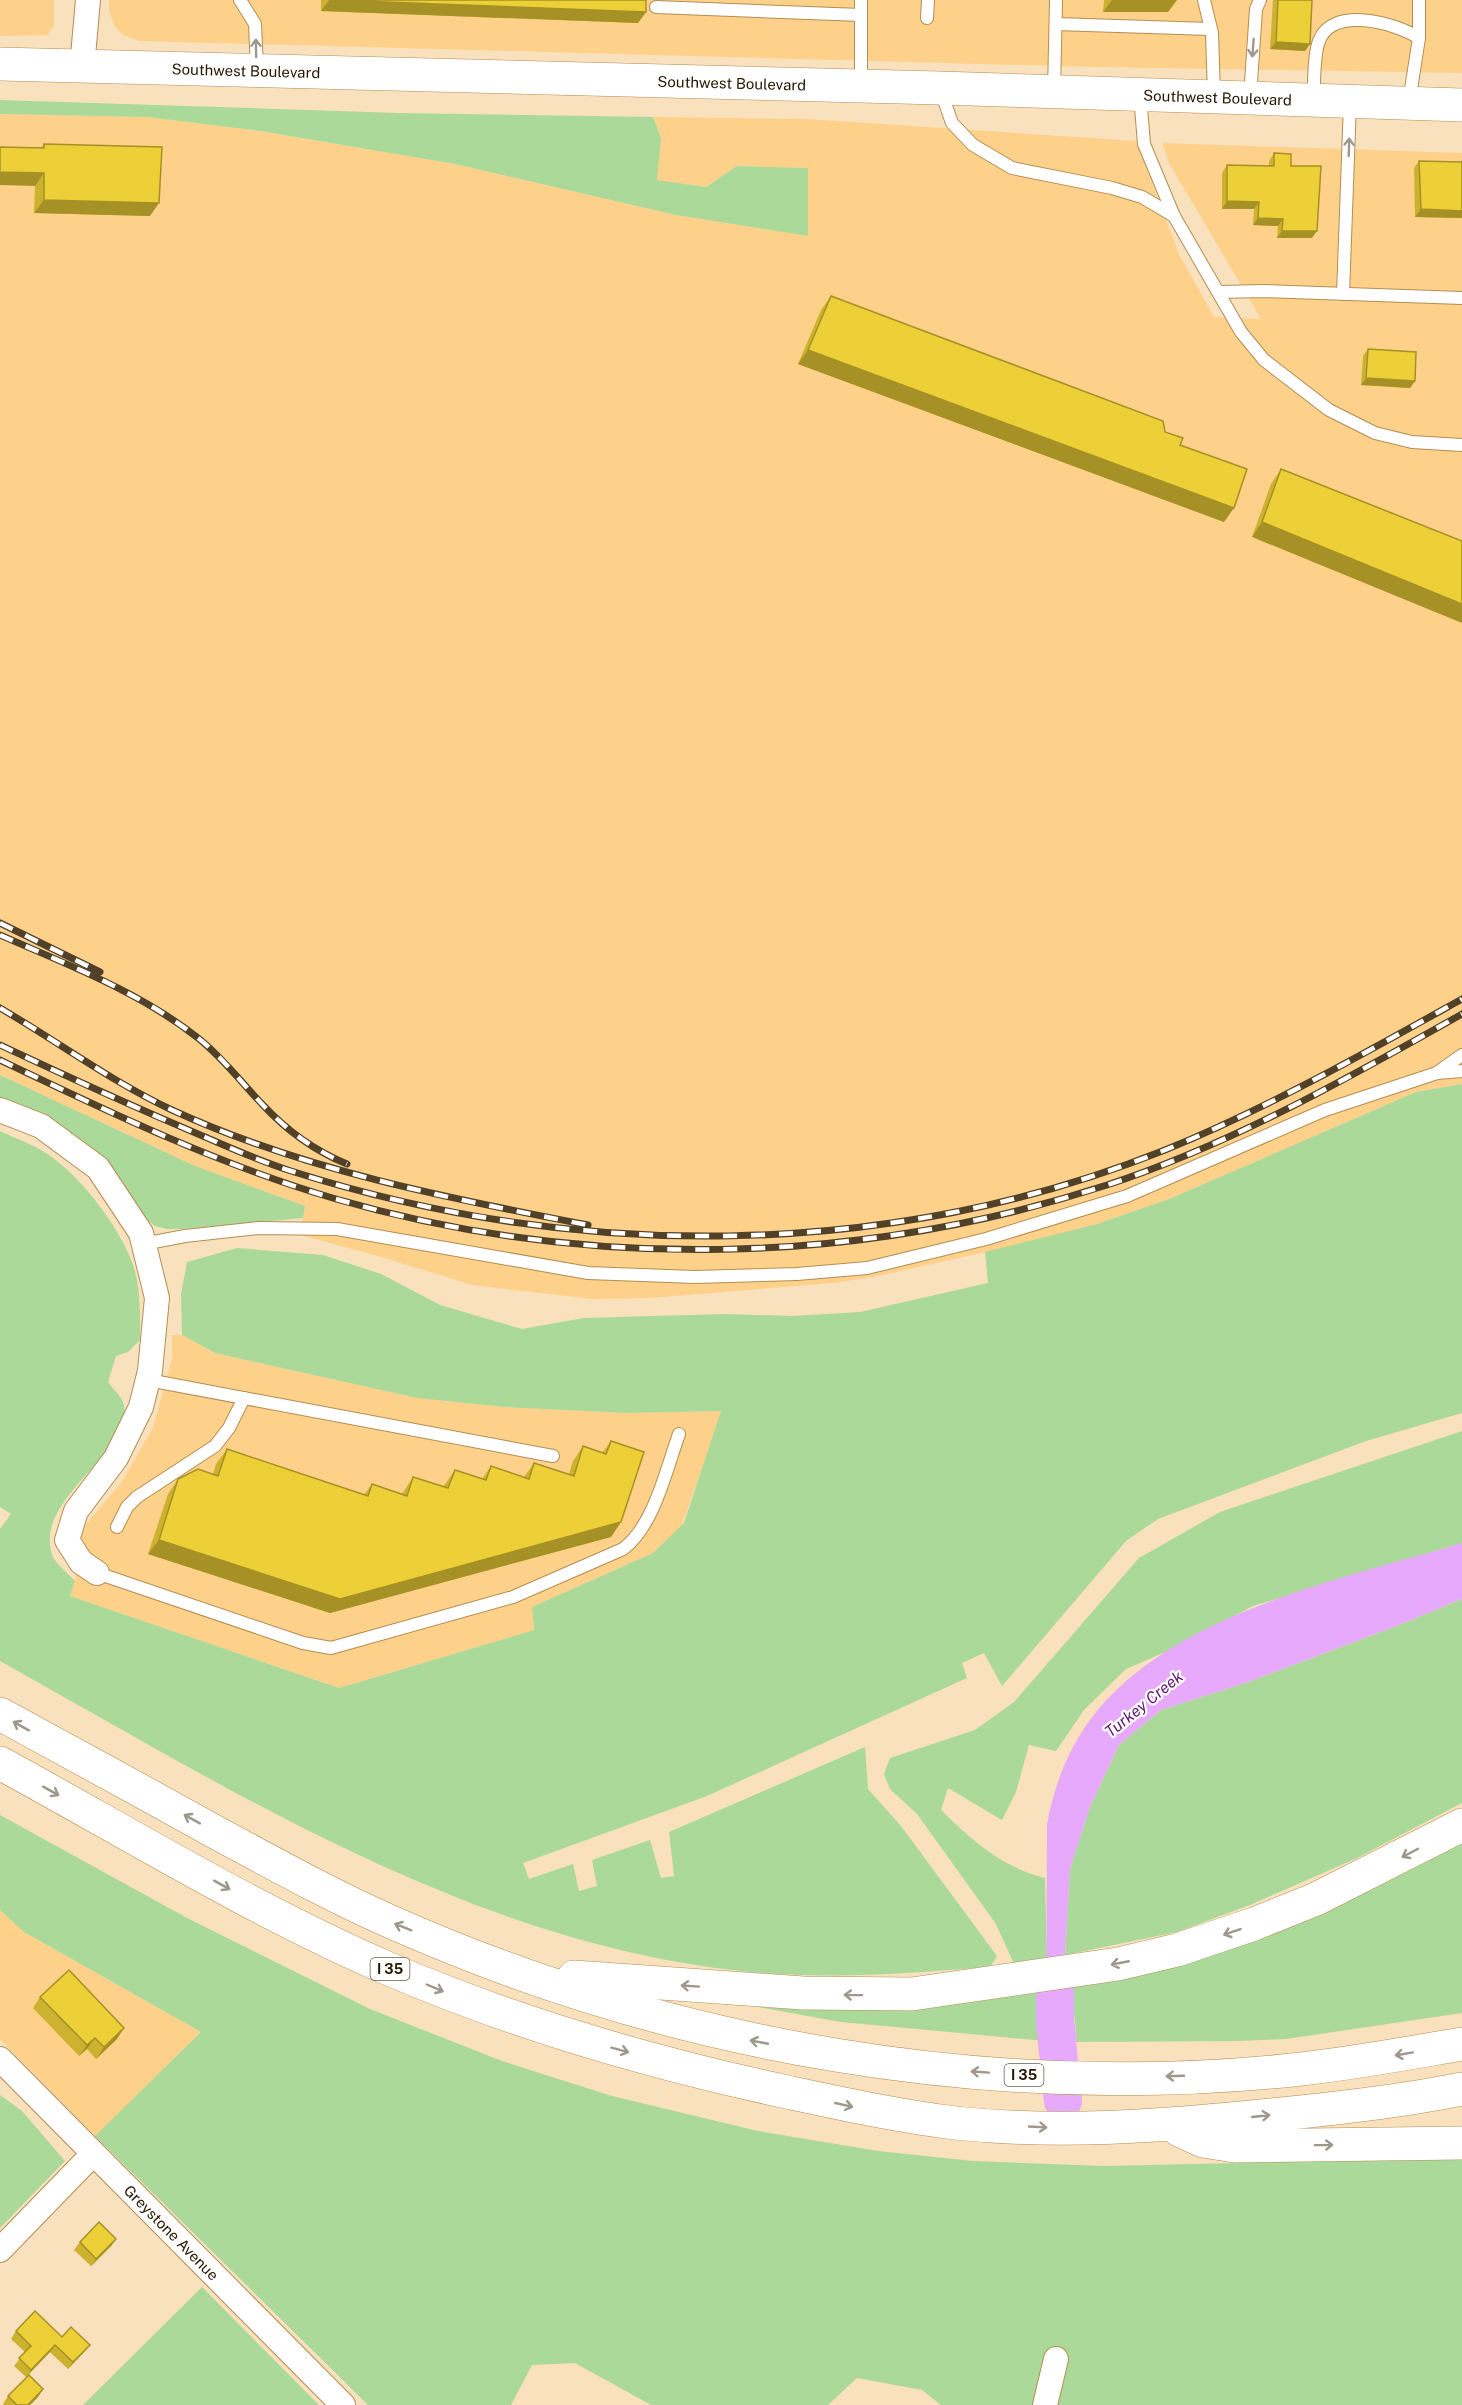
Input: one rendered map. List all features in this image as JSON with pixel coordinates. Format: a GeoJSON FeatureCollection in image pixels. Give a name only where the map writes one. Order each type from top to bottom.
{"type":"FeatureCollection","features":[{"type":"Feature","properties":{"kind":"main road","name":"Southwest Boulevard"},"geometry":{"type":"LineString","coordinates":[[0,64],[940,88],[1462,105]]}},
{"type":"Feature","properties":{"kind":"main road","name":"I 35"},"geometry":{"type":"LineString","coordinates":[[0,1714],[282,1868],[388,1921],[516,1973],[652,2015],[740,2038],[816,2053],[933,2068],[1032,2075],[1132,2078],[1310,2068],[1462,2044]]}},
{"type":"Feature","properties":{"kind":"main road","name":"I 35"},"geometry":{"type":"LineString","coordinates":[[0,1763],[283,1918],[386,1968],[469,2002],[611,2048],[731,2080],[875,2112],[958,2123],[1090,2130],[1170,2126],[1203,2132]]}},
{"type":"Feature","properties":{"kind":"main road"},"geometry":{"type":"LineString","coordinates":[[516,1973],[803,1994],[912,1994],[1118,1964],[1177,1950],[1254,1924],[1316,1899],[1462,1826]]}},
{"type":"Feature","properties":{"kind":"main road"},"geometry":{"type":"LineString","coordinates":[[1203,2132],[1462,2089]]}},
{"type":"Feature","properties":{"kind":"main road"},"geometry":{"type":"LineString","coordinates":[[1203,2132],[1234,2146],[1462,2143]]}},
{"type":"Feature","properties":{"kind":"street"},"geometry":{"type":"LineString","coordinates":[[82,67],[88,0]]}},
{"type":"Feature","properties":{"kind":"street"},"geometry":{"type":"LineString","coordinates":[[0,1110],[41,1126],[98,1168],[141,1233],[157,1298],[148,1380],[141,1407],[116,1458],[76,1511],[67,1540],[81,1562],[97,1573]]}},
{"type":"Feature","properties":{"kind":"street","name":"Greystone Avenue"},"geometry":{"type":"LineString","coordinates":[[0,2059],[343,2405]]}},
{"type":"Feature","properties":{"kind":"street"},"geometry":{"type":"LineString","coordinates":[[0,2250],[93,2154]]}},
{"type":"Feature","properties":{"kind":"street"},"geometry":{"type":"LineString","coordinates":[[1045,2405],[1056,2359]]}},
{"type":"Feature","properties":{"kind":"lane"},"geometry":{"type":"LineString","coordinates":[[240,0],[255,24],[257,71]]}},
{"type":"Feature","properties":{"kind":"lane"},"geometry":{"type":"LineString","coordinates":[[861,0],[861,86]]}},
{"type":"Feature","properties":{"kind":"lane"},"geometry":{"type":"LineString","coordinates":[[927,18],[928,0]]}},
{"type":"Feature","properties":{"kind":"lane"},"geometry":{"type":"LineString","coordinates":[[1054,92],[1056,0]]}},
{"type":"Feature","properties":{"kind":"lane"},"geometry":{"type":"LineString","coordinates":[[1204,0],[1210,29],[1214,97]]}},
{"type":"Feature","properties":{"kind":"lane"},"geometry":{"type":"LineString","coordinates":[[1250,98],[1256,9],[1260,0]]}},
{"type":"Feature","properties":{"kind":"lane"},"geometry":{"type":"LineString","coordinates":[[1409,103],[1419,38],[1419,0]]}},
{"type":"Feature","properties":{"kind":"lane"},"geometry":{"type":"LineString","coordinates":[[656,7],[861,15]]}},
{"type":"Feature","properties":{"kind":"lane"},"geometry":{"type":"LineString","coordinates":[[1313,99],[1318,42],[1325,30],[1337,22],[1381,21],[1404,28],[1419,38]]}},
{"type":"Feature","properties":{"kind":"lane"},"geometry":{"type":"LineString","coordinates":[[1056,24],[1210,29]]}},
{"type":"Feature","properties":{"kind":"lane"},"geometry":{"type":"LineString","coordinates":[[940,88],[952,123],[973,146],[1012,168],[1112,188],[1142,197],[1174,216]]}},
{"type":"Feature","properties":{"kind":"lane"},"geometry":{"type":"LineString","coordinates":[[1140,95],[1144,144],[1174,216],[1241,332],[1264,360],[1329,410],[1375,433],[1412,442],[1462,445]]}},
{"type":"Feature","properties":{"kind":"lane"},"geometry":{"type":"LineString","coordinates":[[1343,294],[1350,100]]}},
{"type":"Feature","properties":{"kind":"lane"},"geometry":{"type":"LineString","coordinates":[[1219,292],[1462,298]]}},
{"type":"Feature","properties":{"kind":"lane"},"geometry":{"type":"LineString","coordinates":[[1437,1073],[1462,1055]]}},
{"type":"Feature","properties":{"kind":"lane"},"geometry":{"type":"LineString","coordinates":[[143,1244],[185,1236],[259,1228],[337,1229],[588,1273],[695,1277],[796,1274],[867,1268],[986,1239],[1127,1196],[1325,1110],[1437,1073],[1462,1071]]}},
{"type":"Feature","properties":{"kind":"lane"},"geometry":{"type":"LineString","coordinates":[[148,1380],[553,1456]]}},
{"type":"Feature","properties":{"kind":"lane"},"geometry":{"type":"LineString","coordinates":[[117,1527],[127,1507],[137,1497],[215,1446],[229,1428],[244,1398]]}},
{"type":"Feature","properties":{"kind":"lane"},"geometry":{"type":"LineString","coordinates":[[97,1573],[303,1643],[331,1648],[513,1597],[623,1549],[634,1540],[646,1521],[679,1434]]}},
{"type":"Feature","properties":{"kind":"shaded area"},"geometry":{"type":"Polygon","coordinates":[[[0,0],[54,0],[54,26],[47,35],[0,36],[0,0]]]}},
{"type":"Feature","properties":{"kind":"shaded area"},"geometry":{"type":"Polygon","coordinates":[[[109,0],[1462,0],[1462,73],[1096,67],[139,41],[124,35],[115,27],[109,11],[109,0]]]}},
{"type":"Feature","properties":{"kind":"shaded area"},"geometry":{"type":"Polygon","coordinates":[[[0,114],[147,117],[259,131],[455,164],[676,215],[808,236],[808,168],[737,166],[706,187],[657,180],[661,138],[653,117],[807,119],[1136,141],[1179,254],[1214,317],[1261,319],[1169,163],[1162,143],[1462,153],[1462,1084],[1416,1092],[1169,1199],[1097,1224],[1012,1246],[874,1277],[833,1283],[650,1298],[592,1299],[472,1285],[300,1235],[305,1206],[195,1166],[0,1075],[0,114]]]}},
{"type":"Feature","properties":{"kind":"shaded area"},"geometry":{"type":"Polygon","coordinates":[[[172,1335],[182,1335],[215,1353],[417,1398],[505,1407],[627,1413],[722,1411],[682,1525],[653,1553],[532,1607],[534,1630],[339,1688],[70,1596],[75,1581],[82,1529],[121,1483],[153,1428],[172,1358],[172,1335]]]}},
{"type":"Feature","properties":{"kind":"shaded area"},"geometry":{"type":"Polygon","coordinates":[[[0,1910],[24,1932],[201,2032],[95,2136],[0,2039],[0,1910]]]}},
{"type":"Feature","properties":{"kind":"green space"},"geometry":{"type":"Polygon","coordinates":[[[0,100],[399,113],[653,117],[661,138],[657,180],[706,187],[737,166],[808,168],[808,236],[676,215],[455,164],[260,131],[147,117],[0,114],[0,100]]]}},
{"type":"Feature","properties":{"kind":"green space"},"geometry":{"type":"Polygon","coordinates":[[[0,1075],[195,1166],[305,1206],[303,1218],[181,1229],[155,1226],[0,1102],[0,1075]]]}},
{"type":"Feature","properties":{"kind":"green space"},"geometry":{"type":"Polygon","coordinates":[[[1462,1084],[1462,1413],[1366,1441],[1158,1519],[1126,1541],[1002,1686],[984,1653],[962,1663],[967,1678],[707,1796],[523,1863],[529,1879],[573,1864],[579,1891],[597,1886],[592,1860],[650,1840],[661,1878],[674,1876],[669,1832],[865,1747],[868,1789],[901,1826],[997,1956],[990,1967],[847,1975],[761,1973],[658,1958],[558,1933],[460,1899],[366,1858],[272,1812],[0,1661],[0,1529],[11,1514],[0,1507],[0,1131],[46,1153],[59,1162],[84,1187],[117,1232],[132,1262],[137,1281],[140,1340],[128,1352],[116,1356],[108,1382],[122,1400],[124,1418],[117,1436],[104,1455],[70,1494],[57,1514],[50,1535],[53,1557],[75,1581],[70,1596],[339,1688],[534,1630],[532,1607],[653,1553],[684,1523],[721,1411],[627,1413],[505,1407],[417,1398],[215,1353],[182,1335],[181,1294],[187,1262],[237,1248],[323,1255],[381,1274],[440,1305],[522,1329],[584,1318],[726,1314],[792,1316],[860,1312],[988,1283],[985,1252],[1097,1224],[1169,1199],[1416,1092],[1462,1084]]]}},
{"type":"Feature","properties":{"kind":"green space"},"geometry":{"type":"Polygon","coordinates":[[[1462,1431],[1462,1543],[1253,1606],[1172,1649],[1126,1669],[1084,1710],[1056,1751],[1029,1745],[1016,1792],[1002,1820],[948,1788],[941,1810],[953,1822],[1001,1860],[1045,1878],[1047,1963],[1015,1966],[996,1924],[917,1814],[890,1789],[884,1774],[890,1758],[975,1730],[1014,1702],[1139,1558],[1220,1512],[1462,1431]]]}},
{"type":"Feature","properties":{"kind":"green space"},"geometry":{"type":"Polygon","coordinates":[[[1462,1599],[1462,1803],[1355,1859],[1250,1905],[1177,1932],[1065,1955],[1070,1869],[1090,1807],[1119,1745],[1161,1710],[1248,1682],[1462,1599]]]}},
{"type":"Feature","properties":{"kind":"green space"},"geometry":{"type":"Polygon","coordinates":[[[0,1815],[189,1919],[370,2009],[502,2061],[612,2096],[758,2131],[878,2151],[973,2161],[1104,2166],[1462,2158],[1462,2405],[941,2405],[922,2390],[857,2378],[828,2405],[651,2405],[575,2363],[532,2365],[511,2405],[368,2405],[95,2136],[201,2032],[24,1932],[0,1910],[0,1815]]]}},
{"type":"Feature","properties":{"kind":"green space"},"geometry":{"type":"Polygon","coordinates":[[[1462,1838],[1462,2013],[1286,2039],[1077,2042],[1071,1985],[1462,1838]]]}},
{"type":"Feature","properties":{"kind":"green space"},"geometry":{"type":"Polygon","coordinates":[[[1044,1992],[1046,2041],[841,2022],[747,2005],[984,2000],[1044,1992]]]}},
{"type":"Feature","properties":{"kind":"green space"},"geometry":{"type":"Polygon","coordinates":[[[0,2095],[22,2111],[65,2161],[0,2228],[0,2095]]]}},
{"type":"Feature","properties":{"kind":"green space"},"geometry":{"type":"Polygon","coordinates":[[[202,2287],[319,2405],[83,2405],[202,2287]]]}},
{"type":"Feature","properties":{"kind":"water"},"geometry":{"type":"Polygon","coordinates":[[[1462,1543],[1462,1599],[1248,1682],[1161,1710],[1119,1745],[1090,1807],[1070,1869],[1065,1955],[1077,2042],[1046,2041],[1047,1824],[1062,1770],[1090,1720],[1123,1683],[1164,1653],[1210,1627],[1260,1605],[1312,1587],[1462,1543]]]}},
{"type":"Feature","properties":{"kind":"building"},"geometry":{"type":"Polygon","coordinates":[[[334,0],[646,0],[646,12],[334,0]]]}},
{"type":"Feature","properties":{"kind":"building"},"geometry":{"type":"Polygon","coordinates":[[[1278,0],[1312,0],[1310,44],[1276,42],[1278,0]]]}},
{"type":"Feature","properties":{"kind":"building"},"geometry":{"type":"Polygon","coordinates":[[[44,144],[162,147],[159,203],[44,200],[44,173],[0,172],[0,147],[44,148],[44,144]]]}},
{"type":"Feature","properties":{"kind":"building"},"geometry":{"type":"Polygon","coordinates":[[[1274,153],[1291,154],[1291,166],[1321,166],[1317,231],[1282,231],[1283,219],[1258,218],[1259,202],[1227,201],[1227,165],[1274,166],[1274,153]]]}},
{"type":"Feature","properties":{"kind":"building"},"geometry":{"type":"Polygon","coordinates":[[[1419,161],[1462,162],[1462,211],[1421,209],[1419,161]]]}},
{"type":"Feature","properties":{"kind":"building"},"geometry":{"type":"Polygon","coordinates":[[[831,296],[1163,421],[1165,432],[1183,438],[1180,445],[1247,469],[1234,508],[808,350],[831,296]]]}},
{"type":"Feature","properties":{"kind":"building"},"geometry":{"type":"Polygon","coordinates":[[[1368,349],[1416,352],[1415,381],[1366,378],[1368,349]]]}},
{"type":"Feature","properties":{"kind":"building"},"geometry":{"type":"Polygon","coordinates":[[[1281,469],[1462,541],[1462,604],[1262,522],[1281,469]]]}},
{"type":"Feature","properties":{"kind":"building"},"geometry":{"type":"Polygon","coordinates":[[[611,1441],[644,1452],[621,1522],[340,1599],[159,1540],[178,1479],[198,1469],[218,1476],[227,1449],[368,1496],[372,1484],[407,1496],[413,1477],[448,1488],[455,1470],[486,1480],[491,1466],[529,1479],[534,1463],[574,1476],[583,1446],[606,1454],[611,1441]]]}},
{"type":"Feature","properties":{"kind":"building"},"geometry":{"type":"Polygon","coordinates":[[[69,1970],[124,2028],[104,2047],[95,2038],[87,2045],[40,1997],[69,1970]]]}},
{"type":"Feature","properties":{"kind":"building"},"geometry":{"type":"Polygon","coordinates":[[[99,2222],[116,2239],[96,2259],[80,2242],[99,2222]]]}},
{"type":"Feature","properties":{"kind":"building"},"geometry":{"type":"Polygon","coordinates":[[[35,2311],[62,2337],[71,2327],[90,2345],[73,2362],[55,2345],[31,2370],[19,2358],[31,2346],[16,2331],[35,2311]]]}},
{"type":"Feature","properties":{"kind":"building"},"geometry":{"type":"Polygon","coordinates":[[[29,2375],[43,2389],[28,2405],[17,2405],[8,2396],[29,2375]]]}},
{"type":"Feature","properties":{"kind":"waterway","name":"Turkey Creek"},"geometry":{"type":"LineString","coordinates":[[1055,1989],[1055,2023],[1063,2101]]}},
{"type":"Feature","properties":{"kind":"railway"},"geometry":{"type":"LineString","coordinates":[[0,923],[100,972]]}},
{"type":"Feature","properties":{"kind":"railway"},"geometry":{"type":"LineString","coordinates":[[0,935],[128,993],[176,1022],[215,1053],[291,1131],[323,1153],[347,1164]]}},
{"type":"Feature","properties":{"kind":"railway"},"geometry":{"type":"LineString","coordinates":[[0,1045],[128,1104],[258,1159],[291,1171],[399,1200],[508,1221],[619,1233],[730,1236],[841,1229],[951,1213],[1059,1186],[1165,1150],[1203,1134],[1316,1079],[1462,999]]}},
{"type":"Feature","properties":{"kind":"railway"},"geometry":{"type":"LineString","coordinates":[[0,1008],[128,1087],[172,1110],[222,1131],[324,1166],[376,1180],[588,1225]]}},
{"type":"Feature","properties":{"kind":"railway"},"geometry":{"type":"LineString","coordinates":[[0,1060],[123,1118],[207,1154],[336,1199],[431,1222],[527,1239],[625,1248],[722,1249],[820,1244],[917,1231],[1013,1212],[1107,1185],[1153,1169],[1244,1130],[1333,1085],[1462,1014]]}}]}
